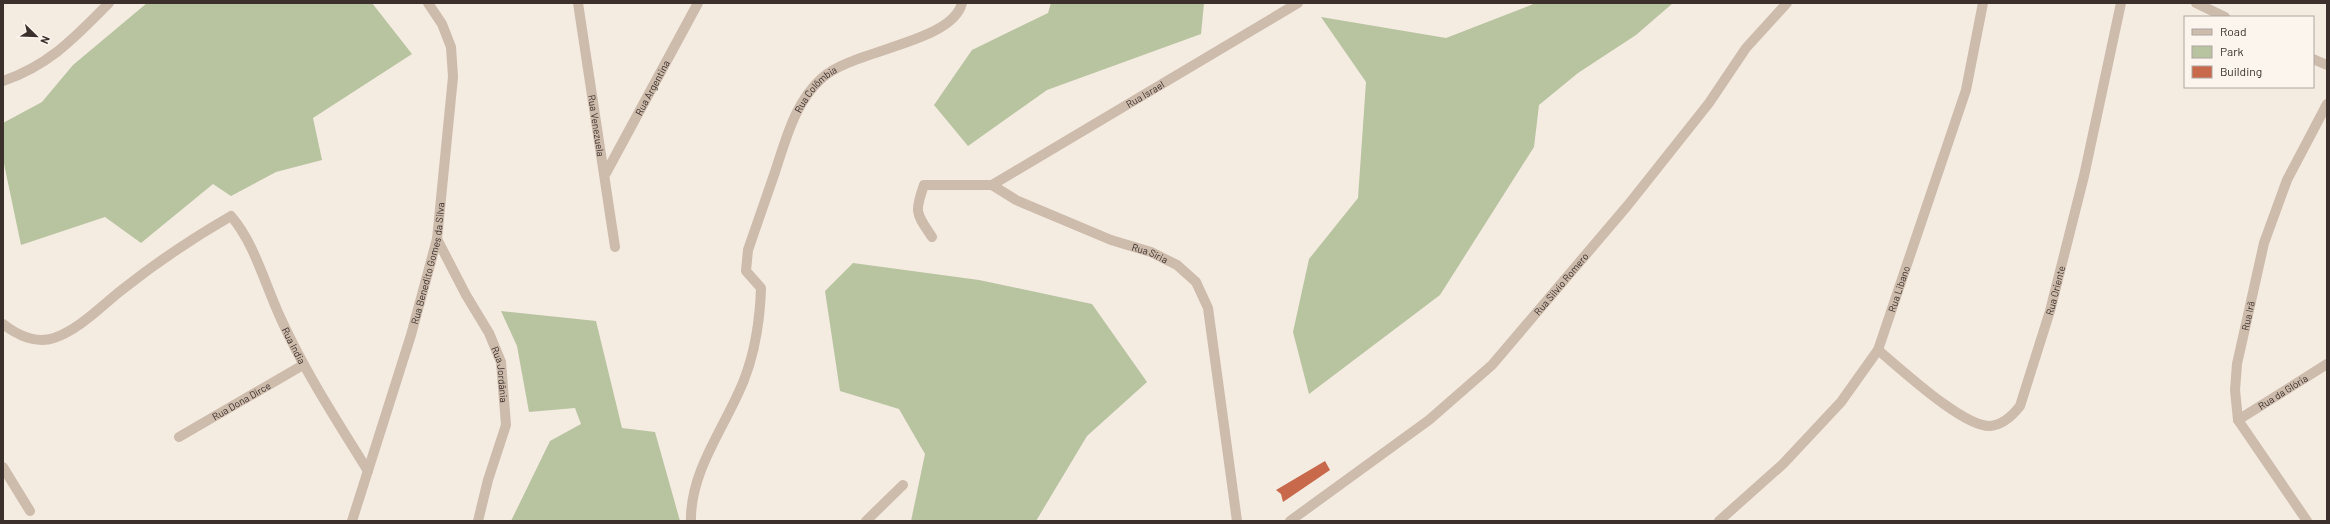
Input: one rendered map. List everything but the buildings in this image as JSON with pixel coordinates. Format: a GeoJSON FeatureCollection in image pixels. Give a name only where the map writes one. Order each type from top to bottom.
{"type":"FeatureCollection","features":[{"type":"Feature","properties":{"kind":"street"},"geometry":{"type":"LineString","coordinates":[[3,81],[26,73],[66,46],[109,3]]}},
{"type":"Feature","properties":{"kind":"street","name":"Rua Benedito Gomes da Silva"},"geometry":{"type":"LineString","coordinates":[[352,521],[411,335],[437,239],[453,77],[451,48],[442,24],[428,3]]}},
{"type":"Feature","properties":{"kind":"street","name":"Rua Venezuela"},"geometry":{"type":"LineString","coordinates":[[578,3],[587,67],[606,173],[615,247]]}},
{"type":"Feature","properties":{"kind":"street","name":"Rua Argentina"},"geometry":{"type":"LineString","coordinates":[[606,173],[698,3]]}},
{"type":"Feature","properties":{"kind":"street","name":"Rua Colômbia"},"geometry":{"type":"LineString","coordinates":[[691,521],[693,491],[744,380],[758,320],[761,288],[746,271],[748,250],[791,125],[806,95],[837,66],[875,51],[932,33],[949,22],[961,9],[962,3]]}},
{"type":"Feature","properties":{"kind":"street","name":"Rua Israel"},"geometry":{"type":"LineString","coordinates":[[992,185],[1298,3]]}},
{"type":"Feature","properties":{"kind":"street","name":"Rua Silvio Romero"},"geometry":{"type":"LineString","coordinates":[[1290,521],[1428,420],[1492,365],[1624,210],[1709,103],[1746,48],[1788,3]]}},
{"type":"Feature","properties":{"kind":"street","name":"Rua Libano"},"geometry":{"type":"LineString","coordinates":[[1719,521],[1782,464],[1841,402],[1878,350],[1966,90],[1983,3]]}},
{"type":"Feature","properties":{"kind":"street","name":"Rua Oriente"},"geometry":{"type":"LineString","coordinates":[[1878,350],[1948,407],[1975,424],[1991,426],[2002,422],[2014,414],[2020,406],[2050,311],[2084,176],[2121,3]]}},
{"type":"Feature","properties":{"kind":"street"},"geometry":{"type":"LineString","coordinates":[[2196,3],[2223,16]]}},
{"type":"Feature","properties":{"kind":"street"},"geometry":{"type":"LineString","coordinates":[[2314,60],[2327,66]]}},
{"type":"Feature","properties":{"kind":"street","name":"Rua Irã"},"geometry":{"type":"LineString","coordinates":[[2307,521],[2238,420],[2235,390],[2237,364],[2264,243],[2287,180],[2327,104]]}},
{"type":"Feature","properties":{"kind":"street"},"geometry":{"type":"LineString","coordinates":[[932,237],[920,218],[916,206],[924,185],[992,185]]}},
{"type":"Feature","properties":{"kind":"street","name":"Rua Síria"},"geometry":{"type":"LineString","coordinates":[[992,185],[1016,200],[1111,240],[1151,252],[1177,265],[1196,282],[1208,308],[1237,521]]}},
{"type":"Feature","properties":{"kind":"street","name":"Rua India"},"geometry":{"type":"LineString","coordinates":[[3,324],[21,335],[37,340],[53,338],[71,329],[96,312],[122,289],[199,234],[231,216],[244,231],[280,318],[303,364],[368,471]]}},
{"type":"Feature","properties":{"kind":"street","name":"Rua Jordânia"},"geometry":{"type":"LineString","coordinates":[[437,239],[466,295],[489,333],[500,362],[506,425],[488,480],[478,521]]}},
{"type":"Feature","properties":{"kind":"street","name":"Rua Dona Dirce"},"geometry":{"type":"LineString","coordinates":[[179,437],[303,364]]}},
{"type":"Feature","properties":{"kind":"street","name":"Rua da Glória"},"geometry":{"type":"LineString","coordinates":[[2238,420],[2327,364]]}},
{"type":"Feature","properties":{"kind":"street"},"geometry":{"type":"LineString","coordinates":[[3,467],[30,511]]}},
{"type":"Feature","properties":{"kind":"street"},"geometry":{"type":"LineString","coordinates":[[866,521],[903,485]]}},
{"type":"Feature","properties":{"kind":"green space"},"geometry":{"type":"Polygon","coordinates":[[[147,3],[372,3],[412,54],[313,118],[322,160],[276,172],[231,196],[213,184],[141,243],[105,217],[21,245],[3,159],[3,123],[42,102],[73,65],[147,3]]]}},
{"type":"Feature","properties":{"kind":"green space"},"geometry":{"type":"Polygon","coordinates":[[[1051,3],[1204,3],[1201,34],[1047,90],[968,146],[934,105],[972,50],[1048,13],[1051,3]]]}},
{"type":"Feature","properties":{"kind":"green space"},"geometry":{"type":"Polygon","coordinates":[[[1536,3],[1673,3],[1636,35],[1578,73],[1539,105],[1534,147],[1440,295],[1309,394],[1293,332],[1309,259],[1358,198],[1366,82],[1321,17],[1446,38],[1536,3]]]}},
{"type":"Feature","properties":{"kind":"green space"},"geometry":{"type":"Polygon","coordinates":[[[853,263],[979,280],[1092,304],[1147,382],[1087,436],[1036,521],[911,521],[925,454],[899,409],[840,391],[825,291],[853,263]]]}},
{"type":"Feature","properties":{"kind":"green space"},"geometry":{"type":"Polygon","coordinates":[[[501,311],[596,321],[622,428],[655,432],[680,521],[511,521],[550,441],[581,424],[575,408],[529,412],[517,346],[501,311]]]}}]}
